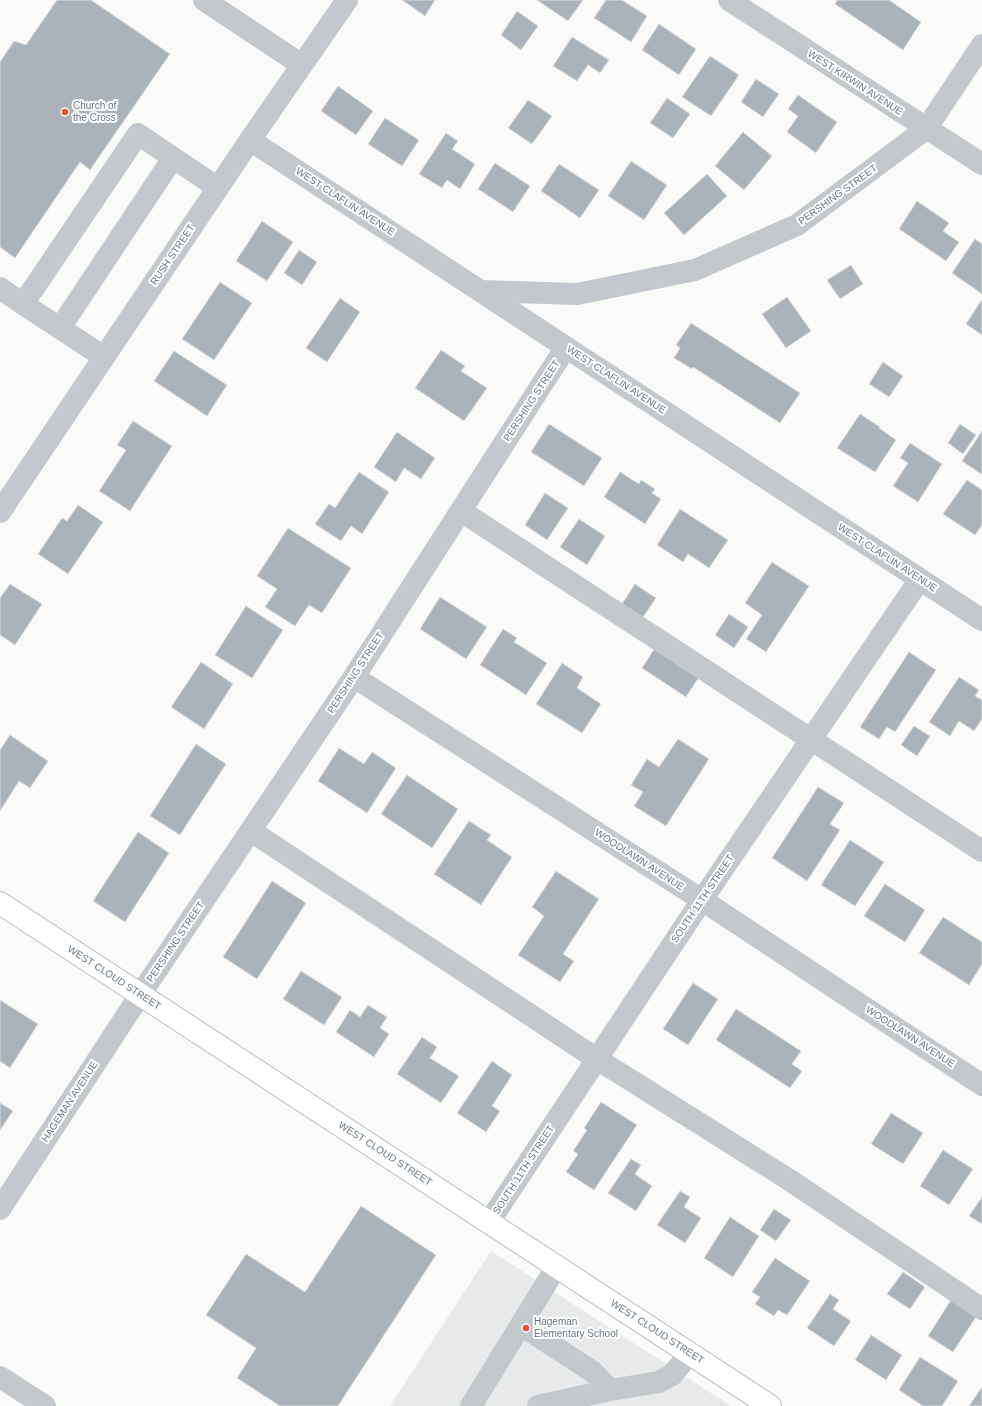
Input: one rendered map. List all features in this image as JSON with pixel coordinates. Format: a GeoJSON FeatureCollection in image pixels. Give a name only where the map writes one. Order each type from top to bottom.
{"type":"FeatureCollection","features":[{"type":"Feature","properties":{"kind":"main road","name":"WEST CLOUD STREET"},"geometry":{"type":"LineString","coordinates":[[0,904],[770,1406]]}},
{"type":"Feature","properties":{"kind":"street"},"geometry":{"type":"LineString","coordinates":[[204,0],[302,65]]}},
{"type":"Feature","properties":{"kind":"street","name":"RUSH STREET"},"geometry":{"type":"LineString","coordinates":[[0,512],[250,140],[347,0]]}},
{"type":"Feature","properties":{"kind":"street","name":"WEST KIRWIN AVENUE"},"geometry":{"type":"LineString","coordinates":[[729,0],[982,164]]}},
{"type":"Feature","properties":{"kind":"street","name":"PERSHING STREET"},"geometry":{"type":"LineString","coordinates":[[481,291],[577,294],[695,270],[797,225],[926,129],[982,45]]}},
{"type":"Feature","properties":{"kind":"street"},"geometry":{"type":"LineString","coordinates":[[22,304],[138,134],[218,188]]}},
{"type":"Feature","properties":{"kind":"street","name":"WEST CLAFLIN AVENUE"},"geometry":{"type":"LineString","coordinates":[[250,140],[982,620]]}},
{"type":"Feature","properties":{"kind":"street"},"geometry":{"type":"LineString","coordinates":[[60,328],[173,158]]}},
{"type":"Feature","properties":{"kind":"street"},"geometry":{"type":"LineString","coordinates":[[0,288],[104,357]]}},
{"type":"Feature","properties":{"kind":"street","name":"PERSHING STREET"},"geometry":{"type":"LineString","coordinates":[[140,995],[354,677],[566,347]]}},
{"type":"Feature","properties":{"kind":"street"},"geometry":{"type":"LineString","coordinates":[[461,511],[982,851]]}},
{"type":"Feature","properties":{"kind":"street","name":"SOUTH 11TH STREET"},"geometry":{"type":"LineString","coordinates":[[489,1222],[702,900],[920,579]]}},
{"type":"Feature","properties":{"kind":"street","name":"WOODLAWN AVENUE"},"geometry":{"type":"LineString","coordinates":[[354,677],[702,900],[982,1085]]}},
{"type":"Feature","properties":{"kind":"street"},"geometry":{"type":"LineString","coordinates":[[251,831],[597,1059],[788,1179],[982,1309]]}},
{"type":"Feature","properties":{"kind":"street","name":"HAGEMAN AVENUE"},"geometry":{"type":"LineString","coordinates":[[0,1209],[140,995]]}},
{"type":"Feature","properties":{"kind":"street"},"geometry":{"type":"LineString","coordinates":[[471,1406],[557,1266]]}},
{"type":"Feature","properties":{"kind":"street"},"geometry":{"type":"LineString","coordinates":[[521,1325],[593,1372],[610,1390]]}},
{"type":"Feature","properties":{"kind":"street"},"geometry":{"type":"LineString","coordinates":[[538,1406],[610,1390],[659,1382],[672,1375],[690,1353]]}},
{"type":"Feature","properties":{"kind":"street"},"geometry":{"type":"LineString","coordinates":[[0,1377],[45,1406]]}},
{"type":"Feature","properties":{"kind":"shaded area","name":"Hageman Elementary School"},"geometry":{"type":"Polygon","coordinates":[[[491,1251],[731,1406],[390,1406],[491,1251]]]}},
{"type":"Feature","properties":{"kind":"building","name":"Church of the Cross"},"geometry":{"type":"Polygon","coordinates":[[[57,0],[91,0],[170,54],[90,170],[80,162],[15,258],[0,247],[0,62],[14,41],[26,45],[57,0]]]}},
{"type":"Feature","properties":{"kind":"building"},"geometry":{"type":"Polygon","coordinates":[[[402,0],[435,0],[425,16],[402,0]]]}},
{"type":"Feature","properties":{"kind":"building"},"geometry":{"type":"Polygon","coordinates":[[[537,0],[583,0],[568,21],[537,0]]]}},
{"type":"Feature","properties":{"kind":"building"},"geometry":{"type":"Polygon","coordinates":[[[606,0],[622,0],[647,16],[631,42],[594,18],[606,0]]]}},
{"type":"Feature","properties":{"kind":"building"},"geometry":{"type":"Polygon","coordinates":[[[837,0],[889,0],[921,22],[903,50],[835,4],[837,0]]]}},
{"type":"Feature","properties":{"kind":"building"},"geometry":{"type":"Polygon","coordinates":[[[517,11],[538,26],[521,50],[501,35],[517,11]]]}},
{"type":"Feature","properties":{"kind":"building"},"geometry":{"type":"Polygon","coordinates":[[[659,24],[696,49],[679,75],[642,50],[659,24]]]}},
{"type":"Feature","properties":{"kind":"building"},"geometry":{"type":"Polygon","coordinates":[[[572,37],[609,60],[600,73],[588,65],[577,81],[553,66],[572,37]]]}},
{"type":"Feature","properties":{"kind":"building"},"geometry":{"type":"Polygon","coordinates":[[[710,56],[739,75],[711,116],[682,97],[710,56]]]}},
{"type":"Feature","properties":{"kind":"building"},"geometry":{"type":"Polygon","coordinates":[[[756,79],[779,94],[763,117],[741,102],[756,79]]]}},
{"type":"Feature","properties":{"kind":"building"},"geometry":{"type":"Polygon","coordinates":[[[338,86],[373,111],[356,135],[321,111],[338,86]]]}},
{"type":"Feature","properties":{"kind":"building"},"geometry":{"type":"Polygon","coordinates":[[[798,95],[837,122],[816,153],[787,132],[798,116],[788,109],[798,95]]]}},
{"type":"Feature","properties":{"kind":"building"},"geometry":{"type":"Polygon","coordinates":[[[667,98],[690,114],[673,138],[650,123],[667,98]]]}},
{"type":"Feature","properties":{"kind":"building"},"geometry":{"type":"Polygon","coordinates":[[[528,100],[552,116],[532,144],[508,128],[528,100]]]}},
{"type":"Feature","properties":{"kind":"building"},"geometry":{"type":"Polygon","coordinates":[[[385,118],[419,140],[402,166],[368,144],[385,118]]]}},
{"type":"Feature","properties":{"kind":"building"},"geometry":{"type":"Polygon","coordinates":[[[743,132],[772,156],[744,190],[715,166],[743,132]]]}},
{"type":"Feature","properties":{"kind":"building"},"geometry":{"type":"Polygon","coordinates":[[[446,133],[458,141],[452,149],[475,164],[460,189],[447,180],[442,188],[419,174],[446,133]]]}},
{"type":"Feature","properties":{"kind":"building"},"geometry":{"type":"Polygon","coordinates":[[[631,161],[667,185],[644,220],[608,196],[631,161]]]}},
{"type":"Feature","properties":{"kind":"building"},"geometry":{"type":"Polygon","coordinates":[[[495,163],[530,186],[513,212],[478,189],[495,163]]]}},
{"type":"Feature","properties":{"kind":"building"},"geometry":{"type":"Polygon","coordinates":[[[559,164],[599,190],[580,218],[541,191],[559,164]]]}},
{"type":"Feature","properties":{"kind":"building"},"geometry":{"type":"Polygon","coordinates":[[[707,174],[727,196],[684,235],[664,213],[707,174]]]}},
{"type":"Feature","properties":{"kind":"building"},"geometry":{"type":"Polygon","coordinates":[[[917,201],[949,223],[943,231],[959,242],[946,261],[899,229],[917,201]]]}},
{"type":"Feature","properties":{"kind":"building"},"geometry":{"type":"Polygon","coordinates":[[[262,221],[293,242],[267,281],[236,261],[262,221]]]}},
{"type":"Feature","properties":{"kind":"building"},"geometry":{"type":"Polygon","coordinates":[[[975,239],[982,244],[982,294],[952,273],[975,239]]]}},
{"type":"Feature","properties":{"kind":"building"},"geometry":{"type":"Polygon","coordinates":[[[299,250],[317,262],[302,285],[284,273],[299,250]]]}},
{"type":"Feature","properties":{"kind":"building"},"geometry":{"type":"Polygon","coordinates":[[[851,265],[863,284],[840,299],[827,280],[851,265]]]}},
{"type":"Feature","properties":{"kind":"building"},"geometry":{"type":"Polygon","coordinates":[[[220,282],[252,303],[214,360],[182,339],[220,282]]]}},
{"type":"Feature","properties":{"kind":"building"},"geometry":{"type":"Polygon","coordinates":[[[787,297],[811,331],[786,348],[762,314],[787,297]]]}},
{"type":"Feature","properties":{"kind":"building"},"geometry":{"type":"Polygon","coordinates":[[[340,298],[360,312],[327,362],[306,348],[340,298]]]}},
{"type":"Feature","properties":{"kind":"building"},"geometry":{"type":"Polygon","coordinates":[[[982,301],[982,335],[966,324],[982,301]]]}},
{"type":"Feature","properties":{"kind":"building"},"geometry":{"type":"Polygon","coordinates":[[[691,323],[800,393],[780,423],[693,367],[692,369],[674,358],[680,348],[676,345],[691,323]]]}},
{"type":"Feature","properties":{"kind":"building"},"geometry":{"type":"Polygon","coordinates":[[[441,350],[465,366],[461,371],[487,388],[464,421],[415,388],[441,350]]]}},
{"type":"Feature","properties":{"kind":"building"},"geometry":{"type":"Polygon","coordinates":[[[174,351],[227,385],[207,416],[154,381],[174,351]]]}},
{"type":"Feature","properties":{"kind":"building"},"geometry":{"type":"Polygon","coordinates":[[[883,362],[903,376],[889,397],[869,384],[883,362]]]}},
{"type":"Feature","properties":{"kind":"building"},"geometry":{"type":"Polygon","coordinates":[[[860,414],[896,440],[875,472],[837,448],[860,414]]]}},
{"type":"Feature","properties":{"kind":"building"},"geometry":{"type":"Polygon","coordinates":[[[133,421],[172,446],[130,511],[99,491],[126,450],[117,445],[133,421]]]}},
{"type":"Feature","properties":{"kind":"building"},"geometry":{"type":"Polygon","coordinates":[[[549,424],[602,458],[584,486],[531,452],[549,424]]]}},
{"type":"Feature","properties":{"kind":"building"},"geometry":{"type":"Polygon","coordinates":[[[960,424],[976,435],[963,454],[948,443],[960,424]]]}},
{"type":"Feature","properties":{"kind":"building"},"geometry":{"type":"Polygon","coordinates":[[[982,431],[982,473],[981,474],[962,461],[982,431]]]}},
{"type":"Feature","properties":{"kind":"building"},"geometry":{"type":"Polygon","coordinates":[[[397,432],[435,458],[421,479],[404,468],[396,482],[374,467],[397,432]]]}},
{"type":"Feature","properties":{"kind":"building"},"geometry":{"type":"Polygon","coordinates":[[[910,443],[942,464],[918,502],[893,486],[908,463],[900,458],[910,443]]]}},
{"type":"Feature","properties":{"kind":"building"},"geometry":{"type":"Polygon","coordinates":[[[359,472],[389,492],[362,534],[351,526],[341,541],[315,524],[329,504],[335,508],[359,472]]]}},
{"type":"Feature","properties":{"kind":"building"},"geometry":{"type":"Polygon","coordinates":[[[620,472],[639,484],[641,480],[655,489],[652,493],[661,499],[645,524],[604,497],[620,472]]]}},
{"type":"Feature","properties":{"kind":"building"},"geometry":{"type":"Polygon","coordinates":[[[967,480],[982,490],[982,525],[975,535],[943,514],[967,480]]]}},
{"type":"Feature","properties":{"kind":"building"},"geometry":{"type":"Polygon","coordinates":[[[545,493],[568,508],[547,540],[525,525],[545,493]]]}},
{"type":"Feature","properties":{"kind":"building"},"geometry":{"type":"Polygon","coordinates":[[[78,505],[103,522],[68,574],[38,554],[62,518],[67,521],[78,505]]]}},
{"type":"Feature","properties":{"kind":"building"},"geometry":{"type":"Polygon","coordinates":[[[680,509],[728,540],[709,568],[688,554],[683,562],[657,545],[680,509]]]}},
{"type":"Feature","properties":{"kind":"building"},"geometry":{"type":"Polygon","coordinates":[[[579,519],[605,536],[587,565],[560,547],[579,519]]]}},
{"type":"Feature","properties":{"kind":"building"},"geometry":{"type":"Polygon","coordinates":[[[288,528],[351,568],[322,613],[309,605],[295,626],[265,607],[277,589],[257,576],[288,528]]]}},
{"type":"Feature","properties":{"kind":"building"},"geometry":{"type":"Polygon","coordinates":[[[772,562],[809,586],[766,652],[746,639],[762,615],[745,603],[772,562]]]}},
{"type":"Feature","properties":{"kind":"building"},"geometry":{"type":"Polygon","coordinates":[[[10,584],[42,604],[15,645],[0,635],[0,598],[10,584]]]}},
{"type":"Feature","properties":{"kind":"building"},"geometry":{"type":"Polygon","coordinates":[[[635,584],[656,598],[643,617],[622,604],[635,584]]]}},
{"type":"Feature","properties":{"kind":"building"},"geometry":{"type":"Polygon","coordinates":[[[440,597],[487,627],[466,659],[420,629],[440,597]]]}},
{"type":"Feature","properties":{"kind":"building"},"geometry":{"type":"Polygon","coordinates":[[[246,606],[283,630],[252,678],[215,655],[246,606]]]}},
{"type":"Feature","properties":{"kind":"building"},"geometry":{"type":"Polygon","coordinates":[[[729,614],[748,627],[734,648],[715,635],[729,614]]]}},
{"type":"Feature","properties":{"kind":"building"},"geometry":{"type":"Polygon","coordinates":[[[503,629],[517,638],[514,642],[547,663],[526,695],[480,665],[503,629]]]}},
{"type":"Feature","properties":{"kind":"building"},"geometry":{"type":"Polygon","coordinates":[[[655,648],[699,677],[686,697],[642,668],[655,648]]]}},
{"type":"Feature","properties":{"kind":"building"},"geometry":{"type":"Polygon","coordinates":[[[909,652],[936,670],[895,732],[887,727],[879,739],[860,727],[909,652]]]}},
{"type":"Feature","properties":{"kind":"building"},"geometry":{"type":"Polygon","coordinates":[[[201,662],[233,684],[204,729],[171,707],[201,662]]]}},
{"type":"Feature","properties":{"kind":"building"},"geometry":{"type":"Polygon","coordinates":[[[562,663],[583,677],[577,688],[601,704],[582,733],[536,704],[562,663]]]}},
{"type":"Feature","properties":{"kind":"building"},"geometry":{"type":"Polygon","coordinates":[[[959,677],[979,690],[975,696],[982,700],[982,719],[974,731],[959,721],[950,736],[929,722],[959,677]]]}},
{"type":"Feature","properties":{"kind":"building"},"geometry":{"type":"Polygon","coordinates":[[[914,726],[930,736],[917,756],[901,745],[914,726]]]}},
{"type":"Feature","properties":{"kind":"building"},"geometry":{"type":"Polygon","coordinates":[[[10,735],[48,761],[30,788],[19,781],[0,811],[0,750],[10,735]]]}},
{"type":"Feature","properties":{"kind":"building"},"geometry":{"type":"Polygon","coordinates":[[[678,739],[709,759],[666,826],[634,806],[643,792],[631,785],[647,759],[659,767],[678,739]]]}},
{"type":"Feature","properties":{"kind":"building"},"geometry":{"type":"Polygon","coordinates":[[[196,744],[226,764],[180,835],[150,816],[196,744]]]}},
{"type":"Feature","properties":{"kind":"building"},"geometry":{"type":"Polygon","coordinates":[[[339,748],[364,764],[372,752],[396,768],[367,813],[318,781],[339,748]]]}},
{"type":"Feature","properties":{"kind":"building"},"geometry":{"type":"Polygon","coordinates":[[[407,775],[458,809],[432,848],[381,814],[407,775]]]}},
{"type":"Feature","properties":{"kind":"building"},"geometry":{"type":"Polygon","coordinates":[[[818,787],[844,803],[830,824],[840,830],[807,881],[772,858],[818,787]]]}},
{"type":"Feature","properties":{"kind":"building"},"geometry":{"type":"Polygon","coordinates":[[[469,821],[491,835],[487,840],[512,857],[481,905],[434,874],[469,821]]]}},
{"type":"Feature","properties":{"kind":"building"},"geometry":{"type":"Polygon","coordinates":[[[138,832],[169,853],[125,922],[93,901],[138,832]]]}},
{"type":"Feature","properties":{"kind":"building"},"geometry":{"type":"Polygon","coordinates":[[[850,840],[884,862],[855,906],[821,885],[850,840]]]}},
{"type":"Feature","properties":{"kind":"building"},"geometry":{"type":"Polygon","coordinates":[[[556,871],[599,899],[563,954],[574,961],[560,982],[518,955],[544,916],[532,907],[556,871]]]}},
{"type":"Feature","properties":{"kind":"building"},"geometry":{"type":"Polygon","coordinates":[[[272,881],[306,903],[257,979],[223,957],[272,881]]]}},
{"type":"Feature","properties":{"kind":"building"},"geometry":{"type":"Polygon","coordinates":[[[885,884],[925,910],[905,942],[864,916],[885,884]]]}},
{"type":"Feature","properties":{"kind":"building"},"geometry":{"type":"Polygon","coordinates":[[[943,917],[982,942],[982,964],[969,985],[919,953],[943,917]]]}},
{"type":"Feature","properties":{"kind":"building"},"geometry":{"type":"Polygon","coordinates":[[[301,971],[342,997],[324,1025],[283,999],[301,971]]]}},
{"type":"Feature","properties":{"kind":"building"},"geometry":{"type":"Polygon","coordinates":[[[693,983],[718,999],[688,1045],[663,1029],[693,983]]]}},
{"type":"Feature","properties":{"kind":"building"},"geometry":{"type":"Polygon","coordinates":[[[0,1000],[38,1024],[10,1068],[0,1061],[0,1000]]]}},
{"type":"Feature","properties":{"kind":"building"},"geometry":{"type":"Polygon","coordinates":[[[368,1005],[387,1017],[380,1028],[389,1034],[374,1057],[336,1032],[350,1010],[360,1017],[368,1005]]]}},
{"type":"Feature","properties":{"kind":"building"},"geometry":{"type":"Polygon","coordinates":[[[736,1009],[801,1051],[792,1064],[802,1071],[790,1088],[716,1040],[736,1009]]]}},
{"type":"Feature","properties":{"kind":"building"},"geometry":{"type":"Polygon","coordinates":[[[422,1037],[437,1047],[430,1058],[459,1076],[441,1103],[397,1074],[422,1037]]]}},
{"type":"Feature","properties":{"kind":"building"},"geometry":{"type":"Polygon","coordinates":[[[492,1061],[512,1075],[492,1106],[500,1111],[486,1132],[457,1113],[492,1061]]]}},
{"type":"Feature","properties":{"kind":"building"},"geometry":{"type":"Polygon","coordinates":[[[601,1102],[637,1125],[594,1190],[566,1172],[578,1154],[573,1151],[587,1130],[584,1128],[601,1102]]]}},
{"type":"Feature","properties":{"kind":"building"},"geometry":{"type":"Polygon","coordinates":[[[0,1103],[13,1111],[0,1130],[0,1103]]]}},
{"type":"Feature","properties":{"kind":"building"},"geometry":{"type":"Polygon","coordinates":[[[891,1113],[923,1133],[903,1164],[871,1144],[891,1113]]]}},
{"type":"Feature","properties":{"kind":"building"},"geometry":{"type":"Polygon","coordinates":[[[943,1150],[973,1169],[949,1205],[920,1186],[943,1150]]]}},
{"type":"Feature","properties":{"kind":"building"},"geometry":{"type":"Polygon","coordinates":[[[631,1159],[641,1165],[635,1174],[652,1186],[636,1211],[608,1193],[631,1159]]]}},
{"type":"Feature","properties":{"kind":"building"},"geometry":{"type":"Polygon","coordinates":[[[680,1191],[690,1197],[684,1207],[701,1218],[685,1243],[657,1225],[680,1191]]]}},
{"type":"Feature","properties":{"kind":"building"},"geometry":{"type":"Polygon","coordinates":[[[982,1197],[982,1224],[969,1216],[982,1197]]]}},
{"type":"Feature","properties":{"kind":"building"},"geometry":{"type":"Polygon","coordinates":[[[361,1206],[436,1255],[338,1406],[280,1406],[237,1378],[256,1348],[206,1315],[246,1254],[305,1292],[361,1206]]]}},
{"type":"Feature","properties":{"kind":"building"},"geometry":{"type":"Polygon","coordinates":[[[774,1209],[791,1220],[776,1241],[760,1230],[774,1209]]]}},
{"type":"Feature","properties":{"kind":"building"},"geometry":{"type":"Polygon","coordinates":[[[730,1217],[759,1236],[733,1277],[704,1258],[730,1217]]]}},
{"type":"Feature","properties":{"kind":"building"},"geometry":{"type":"Polygon","coordinates":[[[775,1258],[810,1281],[787,1315],[778,1310],[774,1316],[755,1304],[760,1297],[752,1292],[775,1258]]]}},
{"type":"Feature","properties":{"kind":"building"},"geometry":{"type":"Polygon","coordinates":[[[903,1272],[925,1287],[910,1309],[887,1294],[903,1272]]]}},
{"type":"Feature","properties":{"kind":"building"},"geometry":{"type":"Polygon","coordinates":[[[830,1294],[839,1300],[833,1309],[851,1321],[834,1346],[807,1328],[830,1294]]]}},
{"type":"Feature","properties":{"kind":"building"},"geometry":{"type":"Polygon","coordinates":[[[951,1300],[976,1317],[953,1352],[928,1336],[951,1300]]]}},
{"type":"Feature","properties":{"kind":"building"},"geometry":{"type":"Polygon","coordinates":[[[871,1335],[902,1355],[886,1380],[855,1360],[871,1335]]]}},
{"type":"Feature","properties":{"kind":"building"},"geometry":{"type":"Polygon","coordinates":[[[920,1357],[958,1381],[942,1406],[923,1406],[899,1390],[920,1357]]]}},
{"type":"Feature","properties":{"kind":"building"},"geometry":{"type":"Polygon","coordinates":[[[982,1387],[982,1406],[969,1406],[982,1387]]]}},
{"type":"Feature","properties":{"kind":"place","name":"Church of the Cross"},"geometry":{"type":"Point","coordinates":[65,112]}},
{"type":"Feature","properties":{"kind":"place","name":"Hageman Elementary School"},"geometry":{"type":"Point","coordinates":[526,1328]}}]}
